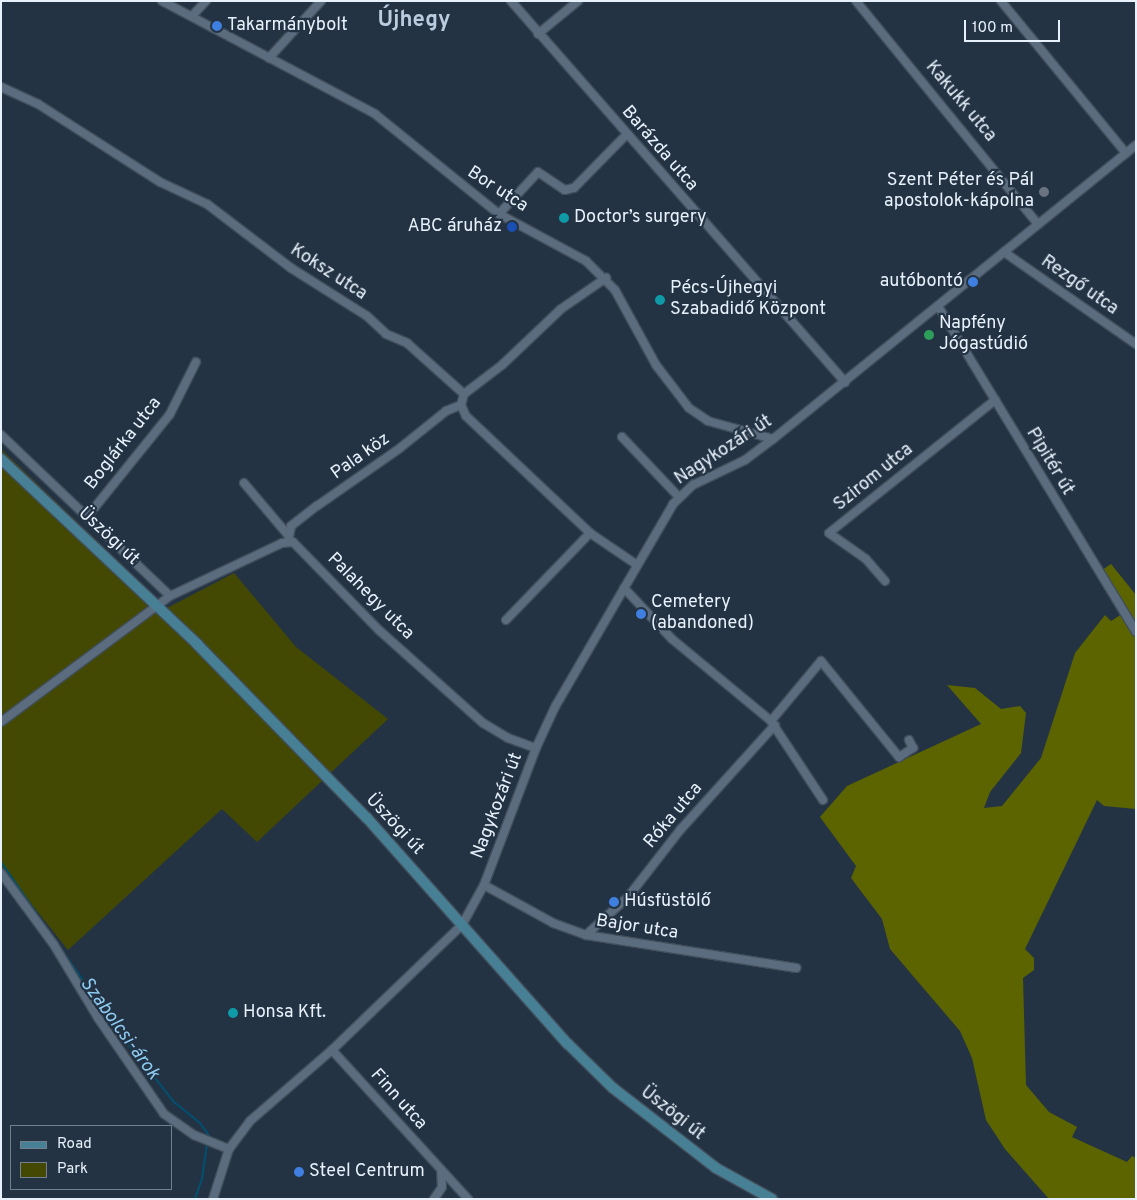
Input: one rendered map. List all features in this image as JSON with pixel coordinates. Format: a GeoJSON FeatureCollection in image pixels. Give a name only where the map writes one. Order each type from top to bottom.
{"type":"FeatureCollection","features":[{"type":"Feature","properties":{"kind":"main road","name":"Üszögi út"},"geometry":{"type":"LineString","coordinates":[[1,459],[157,605],[367,818],[568,1044],[613,1088],[716,1168],[772,1199]]}},
{"type":"Feature","properties":{"kind":"street","name":"Bor utca"},"geometry":{"type":"LineString","coordinates":[[162,1],[375,114],[499,214],[565,248],[606,278],[656,365],[689,408],[708,421],[773,439]]}},
{"type":"Feature","properties":{"kind":"street"},"geometry":{"type":"LineString","coordinates":[[192,16],[206,1]]}},
{"type":"Feature","properties":{"kind":"street"},"geometry":{"type":"LineString","coordinates":[[269,58],[321,1]]}},
{"type":"Feature","properties":{"kind":"street","name":"Barázda utca"},"geometry":{"type":"LineString","coordinates":[[511,1],[845,382]]}},
{"type":"Feature","properties":{"kind":"street"},"geometry":{"type":"LineString","coordinates":[[538,34],[578,1]]}},
{"type":"Feature","properties":{"kind":"street","name":"Kakukk utca"},"geometry":{"type":"LineString","coordinates":[[856,1],[1038,224]]}},
{"type":"Feature","properties":{"kind":"street"},"geometry":{"type":"LineString","coordinates":[[1001,1],[1126,153]]}},
{"type":"Feature","properties":{"kind":"street","name":"Koksz utca"},"geometry":{"type":"LineString","coordinates":[[1,88],[38,104],[160,182],[207,204],[291,268],[367,316],[386,334],[407,343],[464,394]]}},
{"type":"Feature","properties":{"kind":"street"},"geometry":{"type":"LineString","coordinates":[[499,214],[538,172],[569,191],[626,134]]}},
{"type":"Feature","properties":{"kind":"street","name":"Nagykozári út"},"geometry":{"type":"LineString","coordinates":[[213,1199],[229,1149],[250,1121],[332,1050],[462,925],[484,885],[536,748],[554,707],[680,497],[693,485],[745,460],[773,439],[1136,145]]}},
{"type":"Feature","properties":{"kind":"street","name":"Rezgő utca"},"geometry":{"type":"LineString","coordinates":[[1004,252],[1136,344]]}},
{"type":"Feature","properties":{"kind":"street"},"geometry":{"type":"LineString","coordinates":[[606,278],[561,309],[502,365],[464,394],[461,405],[466,416],[590,533],[637,566]]}},
{"type":"Feature","properties":{"kind":"street","name":"Pipitér út"},"geometry":{"type":"LineString","coordinates":[[938,306],[1136,632]]}},
{"type":"Feature","properties":{"kind":"street","name":"Boglárka utca"},"geometry":{"type":"LineString","coordinates":[[88,516],[170,414],[196,362]]}},
{"type":"Feature","properties":{"kind":"street","name":"Szirom utca"},"geometry":{"type":"LineString","coordinates":[[885,581],[866,559],[829,533],[995,400]]}},
{"type":"Feature","properties":{"kind":"street","name":"Pala köz"},"geometry":{"type":"LineString","coordinates":[[288,538],[292,526],[317,506],[400,448],[446,411],[461,405]]}},
{"type":"Feature","properties":{"kind":"street"},"geometry":{"type":"LineString","coordinates":[[1,436],[88,516],[170,596]]}},
{"type":"Feature","properties":{"kind":"street"},"geometry":{"type":"LineString","coordinates":[[622,437],[680,497]]}},
{"type":"Feature","properties":{"kind":"street","name":"Palahegy utca"},"geometry":{"type":"LineString","coordinates":[[244,483],[288,538],[297,544],[380,631],[483,723],[508,738],[536,748]]}},
{"type":"Feature","properties":{"kind":"street"},"geometry":{"type":"LineString","coordinates":[[506,620],[590,533]]}},
{"type":"Feature","properties":{"kind":"street"},"geometry":{"type":"LineString","coordinates":[[1,722],[170,596],[288,538]]}},
{"type":"Feature","properties":{"kind":"street"},"geometry":{"type":"LineString","coordinates":[[624,588],[672,639],[773,723],[823,800]]}},
{"type":"Feature","properties":{"kind":"street","name":"Róka utca"},"geometry":{"type":"LineString","coordinates":[[586,935],[628,897],[681,829],[773,723],[820,661],[898,757],[913,748],[910,740]]}},
{"type":"Feature","properties":{"kind":"street"},"geometry":{"type":"LineString","coordinates":[[1,873],[54,945],[98,1018],[164,1114],[202,1139],[229,1149]]}},
{"type":"Feature","properties":{"kind":"street","name":"Bajor utca"},"geometry":{"type":"LineString","coordinates":[[484,885],[553,922],[586,935],[796,968]]}},
{"type":"Feature","properties":{"kind":"street","name":"Finn utca"},"geometry":{"type":"LineString","coordinates":[[332,1050],[466,1198]]}},
{"type":"Feature","properties":{"kind":"street"},"geometry":{"type":"LineString","coordinates":[[434,1199],[442,1187],[441,1170]]}},
{"type":"Feature","properties":{"kind":"green space"},"geometry":{"type":"Polygon","coordinates":[[[1,449],[167,608],[234,573],[296,647],[388,719],[257,842],[222,809],[68,950],[1,866],[1,449]]]}},
{"type":"Feature","properties":{"kind":"green space"},"geometry":{"type":"Polygon","coordinates":[[[1111,564],[1136,595],[1136,809],[1104,806],[1097,800],[1025,949],[1034,958],[1034,970],[1023,978],[1026,1085],[1049,1112],[1077,1127],[1072,1137],[1127,1162],[1132,1156],[1136,1158],[1136,1199],[1049,1199],[1005,1149],[986,1120],[972,1058],[960,1031],[890,949],[882,919],[851,878],[856,866],[820,817],[847,786],[981,724],[947,685],[975,688],[1001,709],[1020,706],[1026,713],[1021,753],[990,792],[984,808],[1002,806],[1041,758],[1075,653],[1105,615],[1111,621],[1122,614],[1096,574],[1111,564]]]}},
{"type":"Feature","properties":{"kind":"waterway","name":"Szabolcsi-árok"},"geometry":{"type":"LineString","coordinates":[[1,862],[121,1035],[174,1102],[200,1123],[208,1134],[207,1139]]}},
{"type":"Feature","properties":{"kind":"waterway","name":"Szabolcsi-árok"},"geometry":{"type":"LineString","coordinates":[[195,1199],[202,1179],[207,1143]]}},
{"type":"Feature","properties":{"kind":"place","name":"Takarmánybolt"},"geometry":{"type":"Point","coordinates":[217,26]}},
{"type":"Feature","properties":{"kind":"place","name":"Szent Péter és Pál apostolok-kápolna"},"geometry":{"type":"Point","coordinates":[1044,192]}},
{"type":"Feature","properties":{"kind":"place","name":"Doctor’s surgery"},"geometry":{"type":"Point","coordinates":[564,218]}},
{"type":"Feature","properties":{"kind":"place","name":"ABC áruház"},"geometry":{"type":"Point","coordinates":[512,227]}},
{"type":"Feature","properties":{"kind":"place","name":"autóbontó"},"geometry":{"type":"Point","coordinates":[973,282]}},
{"type":"Feature","properties":{"kind":"place","name":"Pécs-Újhegyi Szabadidő Központ"},"geometry":{"type":"Point","coordinates":[660,300]}},
{"type":"Feature","properties":{"kind":"place","name":"Napfény Jógastúdió"},"geometry":{"type":"Point","coordinates":[929,335]}},
{"type":"Feature","properties":{"kind":"place","name":"Cemetery (abandoned)"},"geometry":{"type":"Point","coordinates":[641,614]}},
{"type":"Feature","properties":{"kind":"place","name":"Húsfüstölő"},"geometry":{"type":"Point","coordinates":[614,902]}},
{"type":"Feature","properties":{"kind":"place","name":"Honsa Kft."},"geometry":{"type":"Point","coordinates":[233,1013]}},
{"type":"Feature","properties":{"kind":"place","name":"Steel Centrum"},"geometry":{"type":"Point","coordinates":[299,1172]}},
{"type":"Feature","properties":{"kind":"district","name":"Újhegy"},"geometry":{"type":"Point","coordinates":[414,21]}}]}
